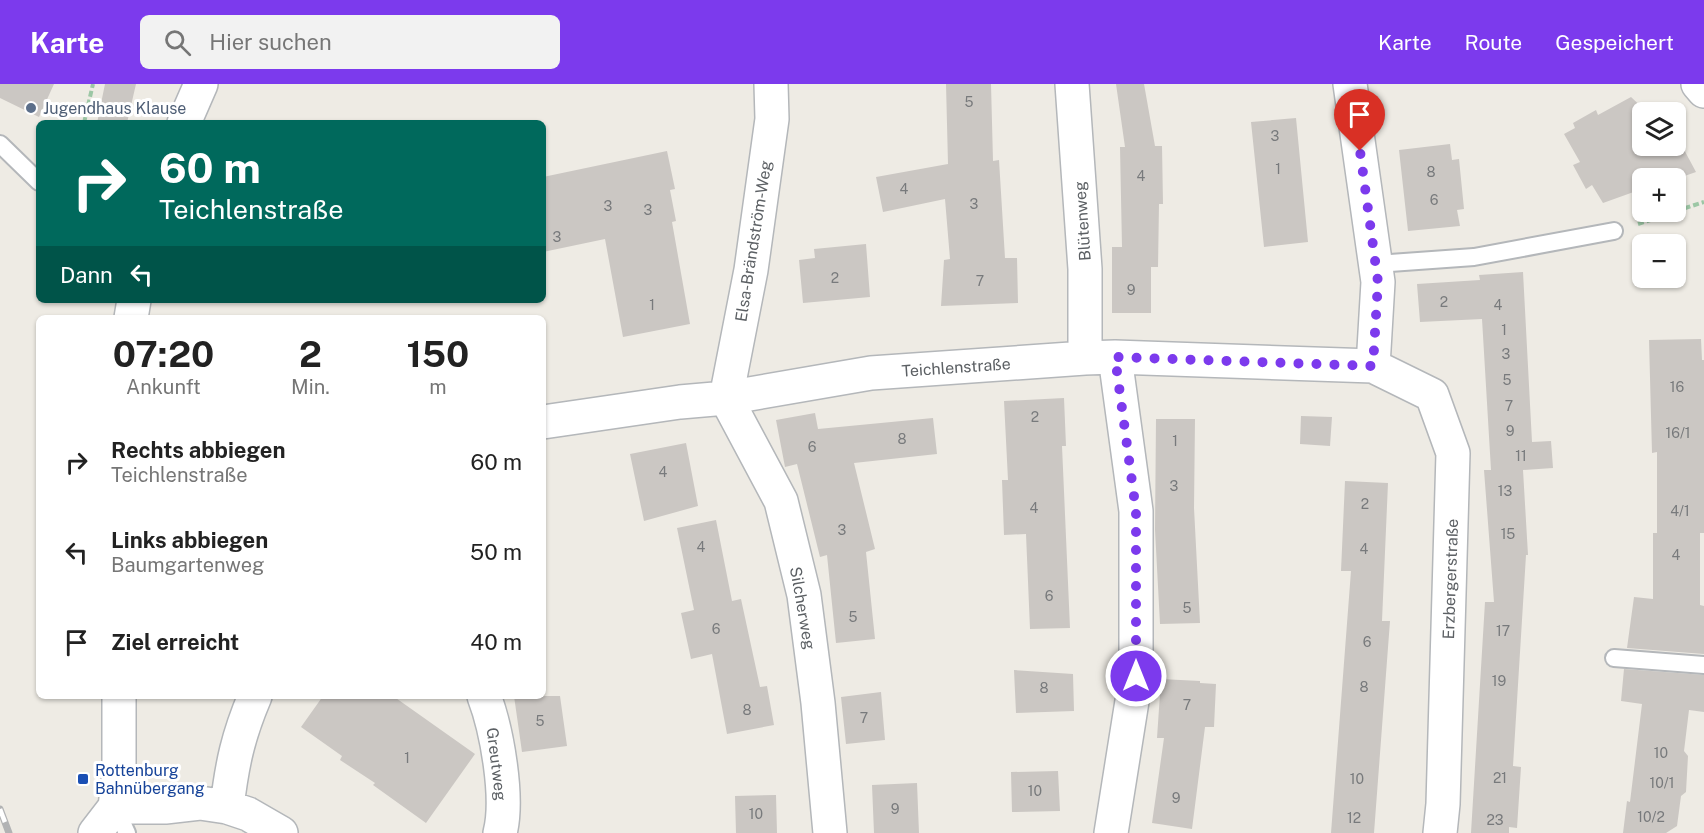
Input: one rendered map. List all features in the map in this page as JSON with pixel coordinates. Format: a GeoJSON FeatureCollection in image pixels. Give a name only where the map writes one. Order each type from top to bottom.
{"type":"FeatureCollection","features":[{"type":"Feature","properties":{"kind":"street"},"geometry":{"type":"LineString","coordinates":[[185,120],[201,84]]}},
{"type":"Feature","properties":{"kind":"street","name":"Elsa-Brändström-Weg"},"geometry":{"type":"LineString","coordinates":[[726,398],[751,270],[773,180],[771,84]]}},
{"type":"Feature","properties":{"kind":"street","name":"Blütenweg"},"geometry":{"type":"LineString","coordinates":[[1072,84],[1085,269],[1100,358],[1136,511],[1136,676],[1111,833]]}},
{"type":"Feature","properties":{"kind":"street"},"geometry":{"type":"LineString","coordinates":[[1350,84],[1378,282],[1373,366]]}},
{"type":"Feature","properties":{"kind":"street"},"geometry":{"type":"LineString","coordinates":[[1698,84],[1704,91]]}},
{"type":"Feature","properties":{"kind":"street","name":"Teichlenstraße"},"geometry":{"type":"LineString","coordinates":[[546,422],[680,402],[726,398],[871,373],[1100,358],[1373,366]]}},
{"type":"Feature","properties":{"kind":"street","name":"Erzbergerstraße"},"geometry":{"type":"LineString","coordinates":[[1373,366],[1432,395],[1453,453],[1443,804],[1440,833]]}},
{"type":"Feature","properties":{"kind":"street","name":"Silcherweg"},"geometry":{"type":"LineString","coordinates":[[726,398],[781,501],[804,596],[830,833]]}},
{"type":"Feature","properties":{"kind":"street"},"geometry":{"type":"LineString","coordinates":[[119,699],[121,820]]}},
{"type":"Feature","properties":{"kind":"street"},"geometry":{"type":"LineString","coordinates":[[227,807],[232,765],[242,729],[254,699]]}},
{"type":"Feature","properties":{"kind":"street","name":"Greutweg"},"geometry":{"type":"LineString","coordinates":[[485,699],[497,742],[502,783],[500,833]]}},
{"type":"Feature","properties":{"kind":"street"},"geometry":{"type":"LineString","coordinates":[[96,833],[121,820],[165,807],[200,803],[227,807],[248,814],[281,833]]}},
{"type":"Feature","properties":{"kind":"lane"},"geometry":{"type":"LineString","coordinates":[[0,144],[36,179]]}},
{"type":"Feature","properties":{"kind":"lane"},"geometry":{"type":"LineString","coordinates":[[1376,264],[1474,257],[1614,231]]}},
{"type":"Feature","properties":{"kind":"lane"},"geometry":{"type":"LineString","coordinates":[[1614,658],[1704,665]]}},
{"type":"Feature","properties":{"kind":"path"},"geometry":{"type":"LineString","coordinates":[[85,120],[93,84]]}},
{"type":"Feature","properties":{"kind":"path"},"geometry":{"type":"LineString","coordinates":[[1686,208],[1704,202]]}},
{"type":"Feature","properties":{"kind":"path"},"geometry":{"type":"LineString","coordinates":[[1614,231],[1641,222]]}},
{"type":"Feature","properties":{"kind":"building","name":"Jugendhaus Klause"},"geometry":{"type":"Polygon","coordinates":[[[0,84],[54,84],[39,117],[0,98],[0,84]]]}},
{"type":"Feature","properties":{"kind":"building"},"geometry":{"type":"Polygon","coordinates":[[[105,84],[136,84],[128,120],[98,120],[105,84]]]}},
{"type":"Feature","properties":{"kind":"building"},"geometry":{"type":"Polygon","coordinates":[[[946,84],[991,84],[993,161],[999,160],[1005,258],[1017,258],[1018,303],[941,306],[944,260],[950,259],[945,199],[883,212],[876,177],[948,164],[946,84]]]}},
{"type":"Feature","properties":{"kind":"building"},"geometry":{"type":"Polygon","coordinates":[[[1116,84],[1144,84],[1155,146],[1162,146],[1163,204],[1159,204],[1158,267],[1151,267],[1151,313],[1112,313],[1112,247],[1122,247],[1120,147],[1125,147],[1116,84]]]}},
{"type":"Feature","properties":{"kind":"building"},"geometry":{"type":"Polygon","coordinates":[[[1631,97],[1636,102],[1632,102],[1632,156],[1686,156],[1686,153],[1696,172],[1686,176],[1686,168],[1632,168],[1632,193],[1603,203],[1592,185],[1586,189],[1573,165],[1580,162],[1564,134],[1575,128],[1573,123],[1596,110],[1598,115],[1631,97]]]}},
{"type":"Feature","properties":{"kind":"building"},"geometry":{"type":"Polygon","coordinates":[[[1296,118],[1308,242],[1264,247],[1251,122],[1296,118]]]}},
{"type":"Feature","properties":{"kind":"building"},"geometry":{"type":"Polygon","coordinates":[[[1450,144],[1452,160],[1459,159],[1464,209],[1457,210],[1460,226],[1408,231],[1399,150],[1450,144]]]}},
{"type":"Feature","properties":{"kind":"building"},"geometry":{"type":"Polygon","coordinates":[[[667,151],[675,189],[670,190],[676,221],[672,222],[690,324],[623,337],[605,239],[546,251],[546,176],[667,151]]]}},
{"type":"Feature","properties":{"kind":"building"},"geometry":{"type":"Polygon","coordinates":[[[866,244],[870,297],[803,303],[799,260],[815,258],[814,249],[866,244]]]}},
{"type":"Feature","properties":{"kind":"building"},"geometry":{"type":"Polygon","coordinates":[[[1523,272],[1532,442],[1551,441],[1553,468],[1523,470],[1528,555],[1526,555],[1513,766],[1521,767],[1517,828],[1509,827],[1509,833],[1471,833],[1485,602],[1494,602],[1484,470],[1491,470],[1482,319],[1420,322],[1417,284],[1480,280],[1479,275],[1523,272]]]}},
{"type":"Feature","properties":{"kind":"building"},"geometry":{"type":"Polygon","coordinates":[[[1701,339],[1702,360],[1704,360],[1704,533],[1700,533],[1700,605],[1704,606],[1704,654],[1627,648],[1634,597],[1653,599],[1653,533],[1657,533],[1657,452],[1652,453],[1649,340],[1701,339]]]}},
{"type":"Feature","properties":{"kind":"building"},"geometry":{"type":"Polygon","coordinates":[[[1064,398],[1066,446],[1062,446],[1070,628],[1030,629],[1026,534],[1004,535],[1002,480],[1008,480],[1004,401],[1064,398]]]}},
{"type":"Feature","properties":{"kind":"building"},"geometry":{"type":"Polygon","coordinates":[[[815,413],[818,429],[933,418],[937,454],[854,463],[875,549],[866,552],[875,639],[836,643],[827,555],[820,557],[797,464],[785,467],[776,420],[815,413]]]}},
{"type":"Feature","properties":{"kind":"building"},"geometry":{"type":"Polygon","coordinates":[[[1301,416],[1332,417],[1330,446],[1300,444],[1301,416]]]}},
{"type":"Feature","properties":{"kind":"building"},"geometry":{"type":"Polygon","coordinates":[[[1156,419],[1195,419],[1194,508],[1200,623],[1160,624],[1155,530],[1156,419]]]}},
{"type":"Feature","properties":{"kind":"building"},"geometry":{"type":"Polygon","coordinates":[[[686,443],[698,506],[644,521],[630,454],[686,443]]]}},
{"type":"Feature","properties":{"kind":"building"},"geometry":{"type":"Polygon","coordinates":[[[1345,481],[1388,483],[1382,621],[1390,621],[1374,833],[1331,833],[1351,571],[1341,571],[1345,481]]]}},
{"type":"Feature","properties":{"kind":"building"},"geometry":{"type":"Polygon","coordinates":[[[716,520],[732,601],[741,599],[760,687],[767,686],[774,725],[727,734],[712,654],[691,659],[681,613],[694,610],[677,528],[716,520]]]}},
{"type":"Feature","properties":{"kind":"building"},"geometry":{"type":"Polygon","coordinates":[[[1624,669],[1704,675],[1704,712],[1689,710],[1684,751],[1688,756],[1686,792],[1681,796],[1677,826],[1666,833],[1623,833],[1627,801],[1630,802],[1642,704],[1621,701],[1624,669]]]}},
{"type":"Feature","properties":{"kind":"building"},"geometry":{"type":"Polygon","coordinates":[[[1014,670],[1073,674],[1074,711],[1016,713],[1014,670]]]}},
{"type":"Feature","properties":{"kind":"building"},"geometry":{"type":"Polygon","coordinates":[[[1161,679],[1216,684],[1214,727],[1205,727],[1192,829],[1152,823],[1164,738],[1157,738],[1161,679]]]}},
{"type":"Feature","properties":{"kind":"building"},"geometry":{"type":"Polygon","coordinates":[[[881,692],[885,740],[846,744],[841,697],[881,692]]]}},
{"type":"Feature","properties":{"kind":"building"},"geometry":{"type":"Polygon","coordinates":[[[546,696],[560,696],[567,746],[522,752],[514,699],[546,699],[546,696]]]}},
{"type":"Feature","properties":{"kind":"building"},"geometry":{"type":"Polygon","coordinates":[[[321,699],[397,699],[475,754],[426,823],[373,785],[375,783],[340,760],[342,756],[301,727],[321,699]]]}},
{"type":"Feature","properties":{"kind":"building"},"geometry":{"type":"Polygon","coordinates":[[[1058,771],[1060,811],[1012,812],[1011,772],[1058,771]]]}},
{"type":"Feature","properties":{"kind":"building"},"geometry":{"type":"Polygon","coordinates":[[[917,783],[919,833],[874,833],[872,785],[917,783]]]}},
{"type":"Feature","properties":{"kind":"building"},"geometry":{"type":"Polygon","coordinates":[[[776,795],[777,833],[736,833],[735,796],[776,795]]]}},
{"type":"Feature","properties":{"kind":"railway"},"geometry":{"type":"LineString","coordinates":[[0,809],[9,833]]}},
{"type":"Feature","properties":{"kind":"place","name":"Jugendhaus Klause"},"geometry":{"type":"Point","coordinates":[31,108]}},
{"type":"Feature","properties":{"kind":"place","name":"Rottenburg Bahnübergang"},"geometry":{"type":"Point","coordinates":[83,779]}},
{"type":"Feature","properties":{"kind":"route"},"geometry":{"type":"LineString","coordinates":[[1136,676],[1136,511],[1115,357],[1373,366],[1378,282],[1360,151]]}}]}
